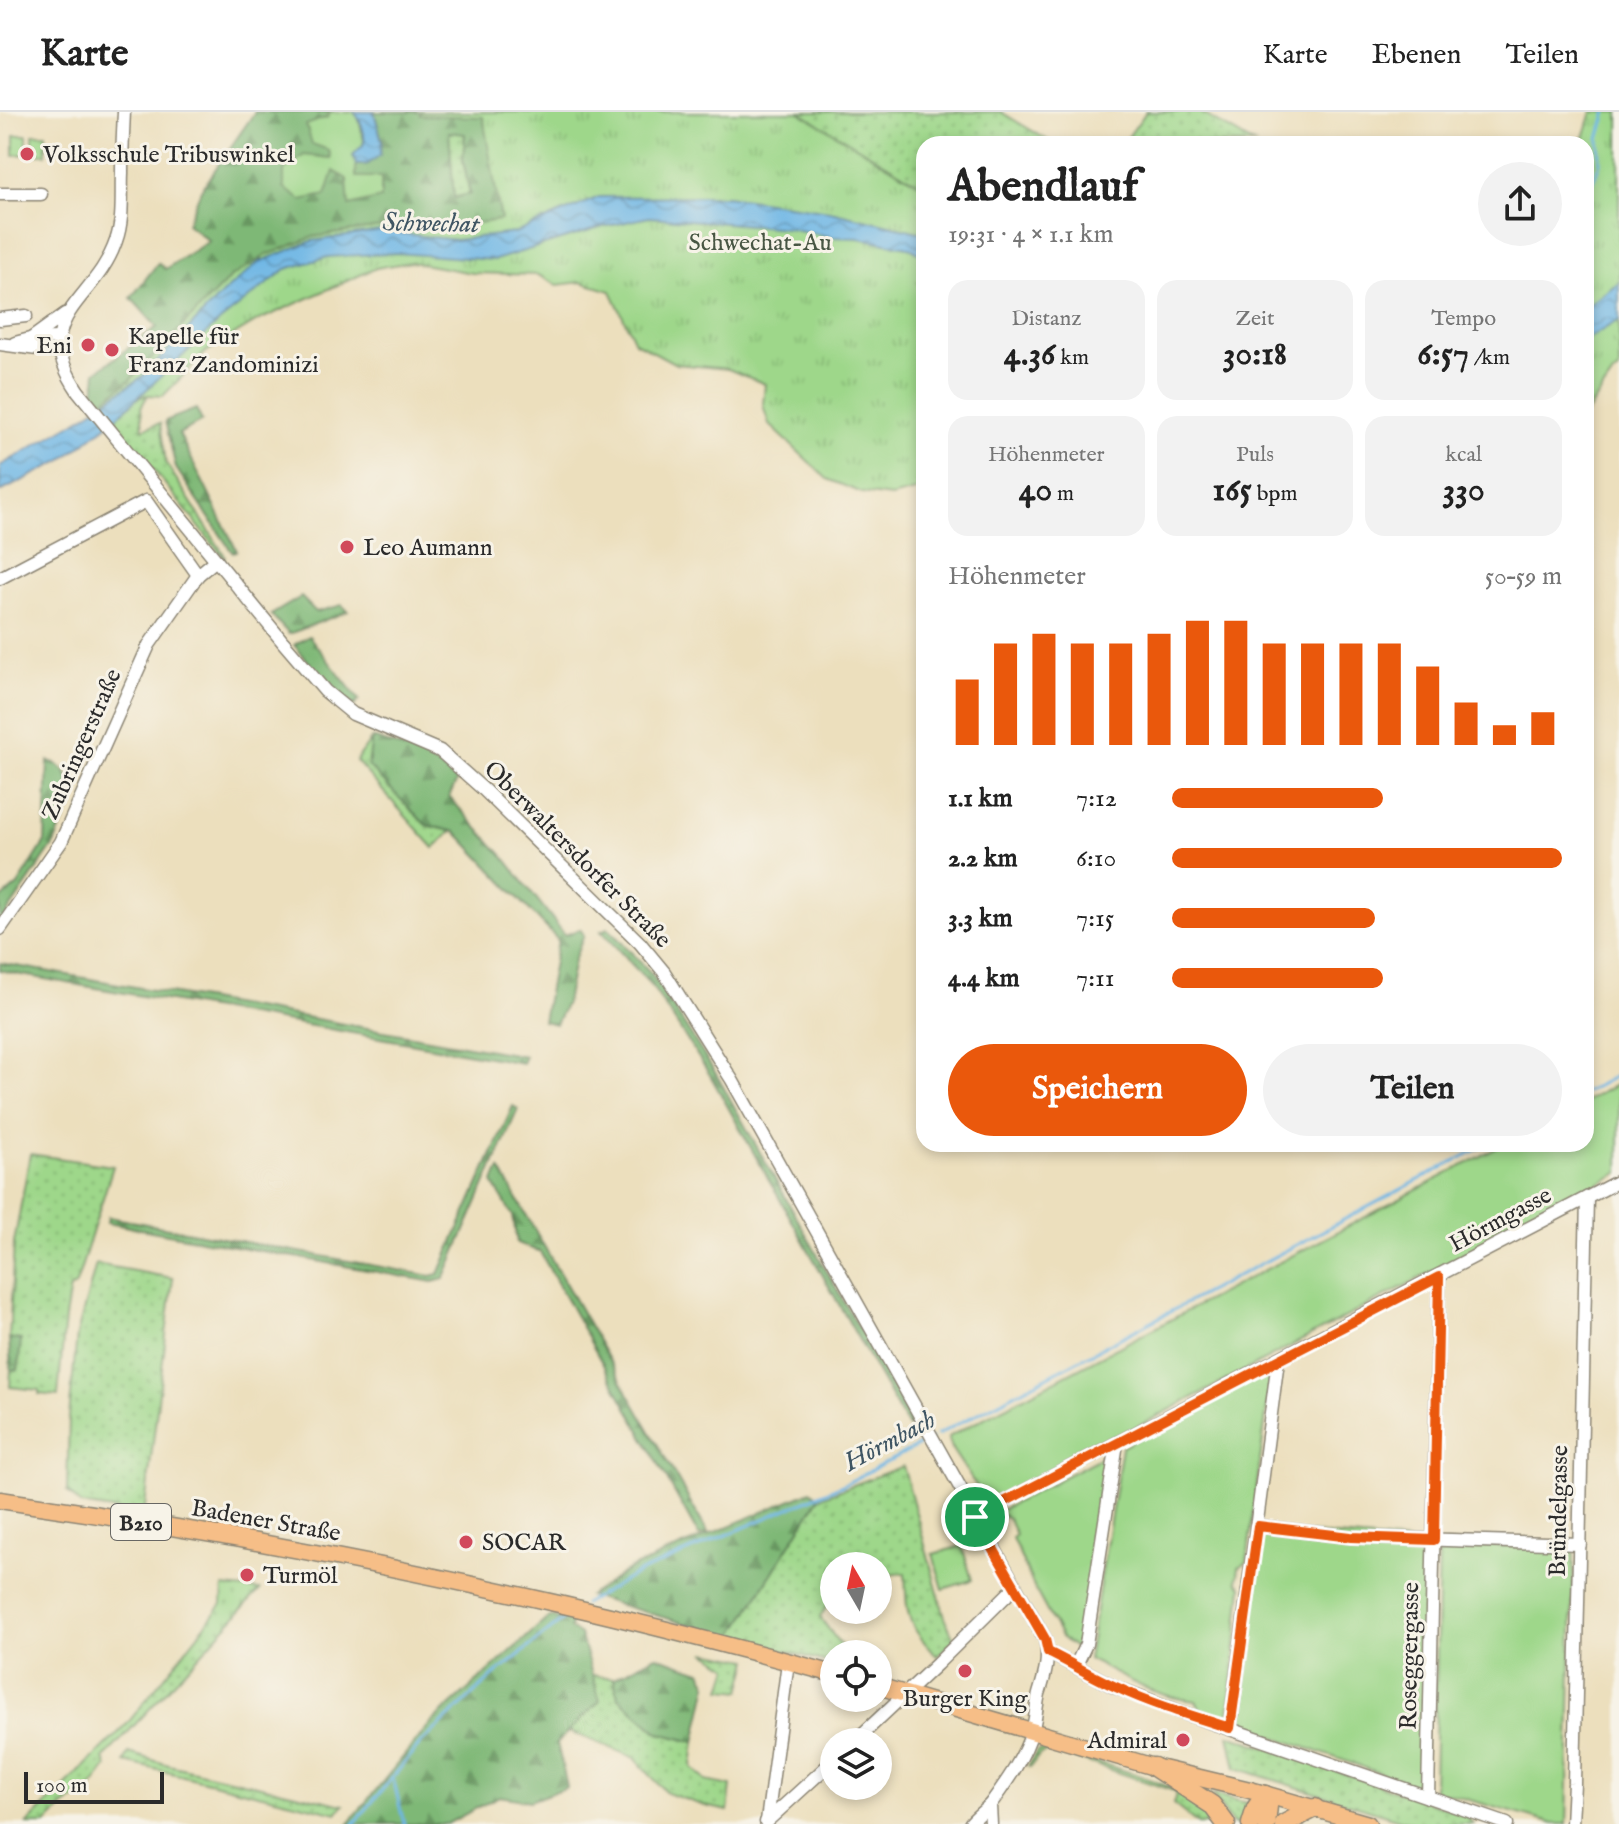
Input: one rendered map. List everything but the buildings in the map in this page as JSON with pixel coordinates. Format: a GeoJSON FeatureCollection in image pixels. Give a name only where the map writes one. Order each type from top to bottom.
{"type":"FeatureCollection","features":[{"type":"Feature","properties":{"kind":"highway"},"geometry":{"type":"LineString","coordinates":[[1154,1767],[1212,1805],[1226,1824]]}},
{"type":"Feature","properties":{"kind":"highway"},"geometry":{"type":"LineString","coordinates":[[1251,1824],[1256,1808],[1265,1795]]}},
{"type":"Feature","properties":{"kind":"highway"},"geometry":{"type":"LineString","coordinates":[[1265,1795],[1268,1806],[1266,1824]]}},
{"type":"Feature","properties":{"kind":"highway"},"geometry":{"type":"LineString","coordinates":[[1284,1824],[1315,1808]]}},
{"type":"Feature","properties":{"kind":"main road","name":"Badener Straße"},"geometry":{"type":"LineString","coordinates":[[0,1500],[299,1550],[559,1604],[788,1662]]}},
{"type":"Feature","properties":{"kind":"main road","name":"B210"},"geometry":{"type":"LineString","coordinates":[[788,1662],[820,1670]]}},
{"type":"Feature","properties":{"kind":"main road"},"geometry":{"type":"LineString","coordinates":[[892,1690],[1154,1767],[1368,1824]]}},
{"type":"Feature","properties":{"kind":"street"},"geometry":{"type":"LineString","coordinates":[[4,344],[58,338],[71,309],[105,266],[117,239],[122,210],[124,112]]}},
{"type":"Feature","properties":{"kind":"street"},"geometry":{"type":"LineString","coordinates":[[0,194],[41,194]]}},
{"type":"Feature","properties":{"kind":"street"},"geometry":{"type":"LineString","coordinates":[[30,339],[71,309]]}},
{"type":"Feature","properties":{"kind":"street"},"geometry":{"type":"LineString","coordinates":[[0,319],[26,316]]}},
{"type":"Feature","properties":{"kind":"street","name":"Oberwaltersdorfer Straße"},"geometry":{"type":"LineString","coordinates":[[58,338],[71,380],[82,395],[325,691],[353,714],[440,751],[630,933],[664,972],[732,1080],[1045,1639],[1048,1652]]}},
{"type":"Feature","properties":{"kind":"street"},"geometry":{"type":"LineString","coordinates":[[4,344],[60,352]]}},
{"type":"Feature","properties":{"kind":"street"},"geometry":{"type":"LineString","coordinates":[[0,578],[146,501],[198,575]]}},
{"type":"Feature","properties":{"kind":"street","name":"Zubringerstraße"},"geometry":{"type":"LineString","coordinates":[[0,929],[61,842],[149,645],[198,575],[216,560]]}},
{"type":"Feature","properties":{"kind":"street","name":"Hörmgasse"},"geometry":{"type":"LineString","coordinates":[[975,1517],[1619,1181]]}},
{"type":"Feature","properties":{"kind":"street","name":"Bründelgasse"},"geometry":{"type":"LineString","coordinates":[[1572,1824],[1587,1198]]}},
{"type":"Feature","properties":{"kind":"street","name":"Roseggergasse"},"geometry":{"type":"LineString","coordinates":[[1428,1797],[1439,1277]]}},
{"type":"Feature","properties":{"kind":"street"},"geometry":{"type":"LineString","coordinates":[[1230,1728],[1278,1360]]}},
{"type":"Feature","properties":{"kind":"street"},"geometry":{"type":"LineString","coordinates":[[1076,1665],[1086,1644],[1117,1443]]}},
{"type":"Feature","properties":{"kind":"street"},"geometry":{"type":"LineString","coordinates":[[1258,1526],[1351,1537],[1580,1544]]}},
{"type":"Feature","properties":{"kind":"street"},"geometry":{"type":"LineString","coordinates":[[869,1728],[1015,1587]]}},
{"type":"Feature","properties":{"kind":"street"},"geometry":{"type":"LineString","coordinates":[[970,1824],[990,1806],[1021,1758],[1032,1731],[1048,1652],[1115,1687],[1189,1715],[1507,1824]]}},
{"type":"Feature","properties":{"kind":"street"},"geometry":{"type":"LineString","coordinates":[[766,1823],[788,1662]]}},
{"type":"Feature","properties":{"kind":"street"},"geometry":{"type":"LineString","coordinates":[[766,1823],[820,1773]]}},
{"type":"Feature","properties":{"kind":"street"},"geometry":{"type":"LineString","coordinates":[[990,1806],[991,1824]]}},
{"type":"Feature","properties":{"kind":"green space"},"geometry":{"type":"Polygon","coordinates":[[[255,112],[330,112],[329,150],[334,171],[347,179],[349,205],[356,165],[368,164],[382,140],[374,112],[799,112],[501,220],[448,227],[375,228],[313,237],[231,277],[130,380],[99,404],[94,397],[96,372],[157,327],[131,298],[158,263],[165,269],[209,241],[187,224],[201,190],[255,112]],[[449,132],[454,198],[470,194],[463,160],[465,134],[449,132]]]}},
{"type":"Feature","properties":{"kind":"green space"},"geometry":{"type":"Polygon","coordinates":[[[330,112],[354,112],[358,116],[364,141],[353,155],[356,177],[381,177],[381,198],[349,206],[347,179],[334,171],[326,195],[301,200],[284,188],[284,171],[304,155],[331,158],[329,150],[312,144],[306,125],[328,117],[330,112]]]}},
{"type":"Feature","properties":{"kind":"green space","name":"Schwechat-Au"},"geometry":{"type":"Polygon","coordinates":[[[420,112],[799,112],[916,182],[916,491],[891,497],[862,493],[827,479],[769,424],[763,405],[765,384],[728,369],[676,364],[635,342],[611,291],[581,282],[557,285],[538,275],[472,273],[411,262],[376,268],[259,320],[206,352],[163,396],[148,395],[99,404],[130,380],[231,277],[267,255],[313,237],[375,228],[448,227],[501,220],[483,117],[420,115],[420,112]]]}},
{"type":"Feature","properties":{"kind":"green space"},"geometry":{"type":"Polygon","coordinates":[[[799,112],[1001,112],[1041,136],[916,136],[916,182],[799,112]]]}},
{"type":"Feature","properties":{"kind":"green space"},"geometry":{"type":"Polygon","coordinates":[[[1146,112],[1200,112],[1240,136],[1129,136],[1146,112]]]}},
{"type":"Feature","properties":{"kind":"green space"},"geometry":{"type":"Polygon","coordinates":[[[1592,112],[1619,112],[1619,370],[1594,402],[1594,136],[1584,136],[1592,112]]]}},
{"type":"Feature","properties":{"kind":"green space"},"geometry":{"type":"Polygon","coordinates":[[[448,132],[465,133],[463,160],[470,194],[453,198],[448,132]]]}},
{"type":"Feature","properties":{"kind":"green space"},"geometry":{"type":"Polygon","coordinates":[[[33,134],[46,134],[46,154],[33,154],[33,134]]]}},
{"type":"Feature","properties":{"kind":"green space"},"geometry":{"type":"Polygon","coordinates":[[[14,135],[27,135],[27,154],[14,155],[14,135]]]}},
{"type":"Feature","properties":{"kind":"green space"},"geometry":{"type":"Polygon","coordinates":[[[148,395],[141,407],[143,429],[160,423],[166,463],[224,558],[114,420],[136,399],[148,395]]]}},
{"type":"Feature","properties":{"kind":"green space"},"geometry":{"type":"Polygon","coordinates":[[[196,409],[202,421],[179,434],[237,551],[232,552],[176,468],[165,421],[196,409]]]}},
{"type":"Feature","properties":{"kind":"green space"},"geometry":{"type":"Polygon","coordinates":[[[301,597],[316,612],[342,605],[348,611],[289,634],[271,615],[301,597]]]}},
{"type":"Feature","properties":{"kind":"green space"},"geometry":{"type":"Polygon","coordinates":[[[309,636],[359,700],[354,706],[329,685],[294,645],[309,636]]]}},
{"type":"Feature","properties":{"kind":"green space"},"geometry":{"type":"Polygon","coordinates":[[[372,738],[369,766],[426,825],[452,831],[434,848],[356,761],[372,738]]]}},
{"type":"Feature","properties":{"kind":"green space"},"geometry":{"type":"Polygon","coordinates":[[[372,738],[427,759],[457,781],[449,797],[504,857],[565,935],[580,929],[584,935],[574,960],[566,1003],[556,1024],[543,1021],[558,940],[456,832],[426,825],[368,766],[372,738]]]}},
{"type":"Feature","properties":{"kind":"green space"},"geometry":{"type":"Polygon","coordinates":[[[48,761],[63,769],[74,797],[54,844],[0,923],[0,900],[18,885],[45,842],[48,761]]]}},
{"type":"Feature","properties":{"kind":"green space"},"geometry":{"type":"Polygon","coordinates":[[[608,928],[651,973],[716,1074],[913,1425],[908,1427],[710,1075],[651,985],[601,931],[608,928]]]}},
{"type":"Feature","properties":{"kind":"green space"},"geometry":{"type":"Polygon","coordinates":[[[0,963],[525,1056],[522,1063],[16,974],[0,970],[0,963]]]}},
{"type":"Feature","properties":{"kind":"green space"},"geometry":{"type":"Polygon","coordinates":[[[1619,1083],[1619,1173],[989,1505],[953,1451],[948,1437],[1489,1152],[1594,1152],[1594,1097],[1619,1083]]]}},
{"type":"Feature","properties":{"kind":"green space"},"geometry":{"type":"Polygon","coordinates":[[[513,1106],[518,1109],[444,1279],[433,1282],[107,1223],[108,1217],[431,1276],[439,1274],[513,1106]]]}},
{"type":"Feature","properties":{"kind":"green space"},"geometry":{"type":"Polygon","coordinates":[[[30,1154],[113,1166],[76,1284],[70,1288],[58,1396],[10,1387],[11,1369],[18,1370],[20,1340],[9,1339],[14,1243],[30,1154]]]}},
{"type":"Feature","properties":{"kind":"green space"},"geometry":{"type":"Polygon","coordinates":[[[500,1169],[708,1533],[699,1536],[540,1252],[517,1243],[513,1216],[493,1183],[500,1169]]]}},
{"type":"Feature","properties":{"kind":"green space"},"geometry":{"type":"Polygon","coordinates":[[[96,1264],[173,1278],[144,1515],[81,1505],[67,1491],[69,1417],[77,1334],[96,1264]]]}},
{"type":"Feature","properties":{"kind":"green space"},"geometry":{"type":"Polygon","coordinates":[[[9,1339],[21,1340],[18,1370],[11,1369],[9,1339]]]}},
{"type":"Feature","properties":{"kind":"green space"},"geometry":{"type":"Polygon","coordinates":[[[1264,1372],[1271,1376],[1247,1562],[1239,1567],[1237,1581],[1242,1587],[1229,1714],[1214,1717],[1204,1715],[1196,1701],[1153,1691],[1088,1659],[1122,1447],[1264,1372]]]}},
{"type":"Feature","properties":{"kind":"green space"},"geometry":{"type":"Polygon","coordinates":[[[1107,1454],[1111,1460],[1081,1644],[1075,1648],[1061,1637],[1012,1538],[1016,1535],[1008,1518],[997,1512],[1107,1454]]]}},
{"type":"Feature","properties":{"kind":"green space"},"geometry":{"type":"Polygon","coordinates":[[[903,1466],[946,1621],[954,1639],[937,1656],[913,1627],[906,1599],[905,1573],[892,1574],[892,1552],[820,1552],[820,1624],[825,1624],[837,1640],[820,1640],[820,1660],[732,1637],[819,1498],[903,1466]]]}},
{"type":"Feature","properties":{"kind":"green space"},"geometry":{"type":"Polygon","coordinates":[[[811,1491],[819,1498],[732,1637],[589,1596],[630,1569],[811,1491]]]}},
{"type":"Feature","properties":{"kind":"green space"},"geometry":{"type":"Polygon","coordinates":[[[1263,1530],[1421,1543],[1426,1546],[1423,1784],[1418,1786],[1240,1725],[1263,1530]]]}},
{"type":"Feature","properties":{"kind":"green space"},"geometry":{"type":"Polygon","coordinates":[[[1446,1544],[1574,1550],[1567,1824],[1554,1824],[1434,1790],[1439,1550],[1446,1544]]]}},
{"type":"Feature","properties":{"kind":"green space"},"geometry":{"type":"Polygon","coordinates":[[[962,1546],[972,1580],[943,1589],[933,1554],[962,1546]]]}},
{"type":"Feature","properties":{"kind":"green space"},"geometry":{"type":"Polygon","coordinates":[[[223,1587],[260,1590],[104,1758],[107,1767],[92,1787],[63,1807],[46,1824],[27,1824],[127,1724],[222,1604],[223,1587]]]}},
{"type":"Feature","properties":{"kind":"green space"},"geometry":{"type":"Polygon","coordinates":[[[549,1617],[572,1619],[570,1629],[580,1635],[600,1701],[557,1743],[567,1787],[530,1801],[499,1796],[447,1824],[348,1824],[431,1723],[549,1617]]]}},
{"type":"Feature","properties":{"kind":"green space"},"geometry":{"type":"Polygon","coordinates":[[[705,1652],[749,1660],[741,1691],[722,1689],[729,1667],[705,1652]]]}},
{"type":"Feature","properties":{"kind":"green space"},"geometry":{"type":"Polygon","coordinates":[[[656,1656],[701,1671],[708,1684],[695,1742],[659,1733],[618,1697],[614,1678],[656,1656]]]}},
{"type":"Feature","properties":{"kind":"green space"},"geometry":{"type":"Polygon","coordinates":[[[592,1675],[614,1678],[619,1697],[659,1733],[695,1742],[692,1767],[706,1781],[731,1786],[728,1811],[666,1793],[635,1758],[569,1731],[599,1701],[592,1675]]]}},
{"type":"Feature","properties":{"kind":"green space"},"geometry":{"type":"Polygon","coordinates":[[[1229,1735],[1464,1814],[1473,1824],[1415,1824],[1236,1768],[1229,1735]]]}},
{"type":"Feature","properties":{"kind":"green space"},"geometry":{"type":"Polygon","coordinates":[[[1049,1747],[1189,1794],[1219,1824],[1198,1824],[1173,1804],[1177,1792],[1051,1750],[1040,1754],[1028,1766],[1037,1751],[1049,1747]]]}},
{"type":"Feature","properties":{"kind":"green space"},"geometry":{"type":"Polygon","coordinates":[[[129,1753],[344,1805],[337,1813],[125,1762],[129,1753]]]}},
{"type":"Feature","properties":{"kind":"green space"},"geometry":{"type":"Polygon","coordinates":[[[1212,1794],[1250,1804],[1245,1824],[1233,1824],[1212,1794]]]}},
{"type":"Feature","properties":{"kind":"water"},"geometry":{"type":"Polygon","coordinates":[[[354,112],[374,112],[382,141],[380,155],[368,164],[356,165],[353,155],[363,145],[364,137],[361,123],[354,112]]]}},
{"type":"Feature","properties":{"kind":"water"},"geometry":{"type":"Polygon","coordinates":[[[727,196],[830,211],[916,231],[916,252],[908,247],[788,228],[649,217],[603,227],[495,260],[395,253],[328,257],[286,269],[220,321],[114,420],[61,461],[0,492],[0,466],[80,419],[143,376],[224,292],[259,262],[312,241],[381,231],[456,240],[515,233],[599,197],[727,196]]]}},
{"type":"Feature","properties":{"kind":"water"},"geometry":{"type":"Polygon","coordinates":[[[1619,282],[1619,320],[1594,335],[1594,301],[1619,282]]]}},
{"type":"Feature","properties":{"kind":"waterway"},"geometry":{"type":"LineString","coordinates":[[1594,178],[1600,163],[1599,139],[1607,112]]}},
{"type":"Feature","properties":{"kind":"waterway","name":"Hörmbach"},"geometry":{"type":"LineString","coordinates":[[1594,1088],[1619,1074]]}},
{"type":"Feature","properties":{"kind":"waterway","name":"Hörmbach"},"geometry":{"type":"LineString","coordinates":[[937,1435],[1472,1152]]}},
{"type":"Feature","properties":{"kind":"waterway","name":"Hörmbach"},"geometry":{"type":"LineString","coordinates":[[584,1604],[636,1574],[845,1484],[931,1439]]}},
{"type":"Feature","properties":{"kind":"waterway","name":"Hörmbach"},"geometry":{"type":"LineString","coordinates":[[354,1824],[421,1743],[493,1676],[571,1613]]}},
{"type":"Feature","properties":{"kind":"waterway"},"geometry":{"type":"LineString","coordinates":[[393,1778],[404,1824]]}},
{"type":"Feature","properties":{"kind":"place","name":"Volksschule Tribuswinkel"},"geometry":{"type":"Point","coordinates":[27,154]}},
{"type":"Feature","properties":{"kind":"place","name":"Eni"},"geometry":{"type":"Point","coordinates":[88,345]}},
{"type":"Feature","properties":{"kind":"place","name":"Kapelle für Franz Zandominizi"},"geometry":{"type":"Point","coordinates":[112,350]}},
{"type":"Feature","properties":{"kind":"place","name":"Leo Aumann"},"geometry":{"type":"Point","coordinates":[347,547]}},
{"type":"Feature","properties":{"kind":"place","name":"SOCAR"},"geometry":{"type":"Point","coordinates":[466,1542]}},
{"type":"Feature","properties":{"kind":"place","name":"Turmöl"},"geometry":{"type":"Point","coordinates":[247,1575]}},
{"type":"Feature","properties":{"kind":"place","name":"Burger King"},"geometry":{"type":"Point","coordinates":[965,1671]}},
{"type":"Feature","properties":{"kind":"place","name":"Admiral"},"geometry":{"type":"Point","coordinates":[1183,1740]}},
{"type":"Feature","properties":{"kind":"route"},"geometry":{"type":"LineString","coordinates":[[1439,1277],[1434,1540],[1351,1537],[1258,1526],[1230,1728],[1115,1687],[1048,1652],[1045,1639],[975,1517],[1439,1277]]}},
{"type":"Feature","properties":{"kind":"water label","name":"Schwechat"},"geometry":{"type":"Point","coordinates":[431,222]}}]}
